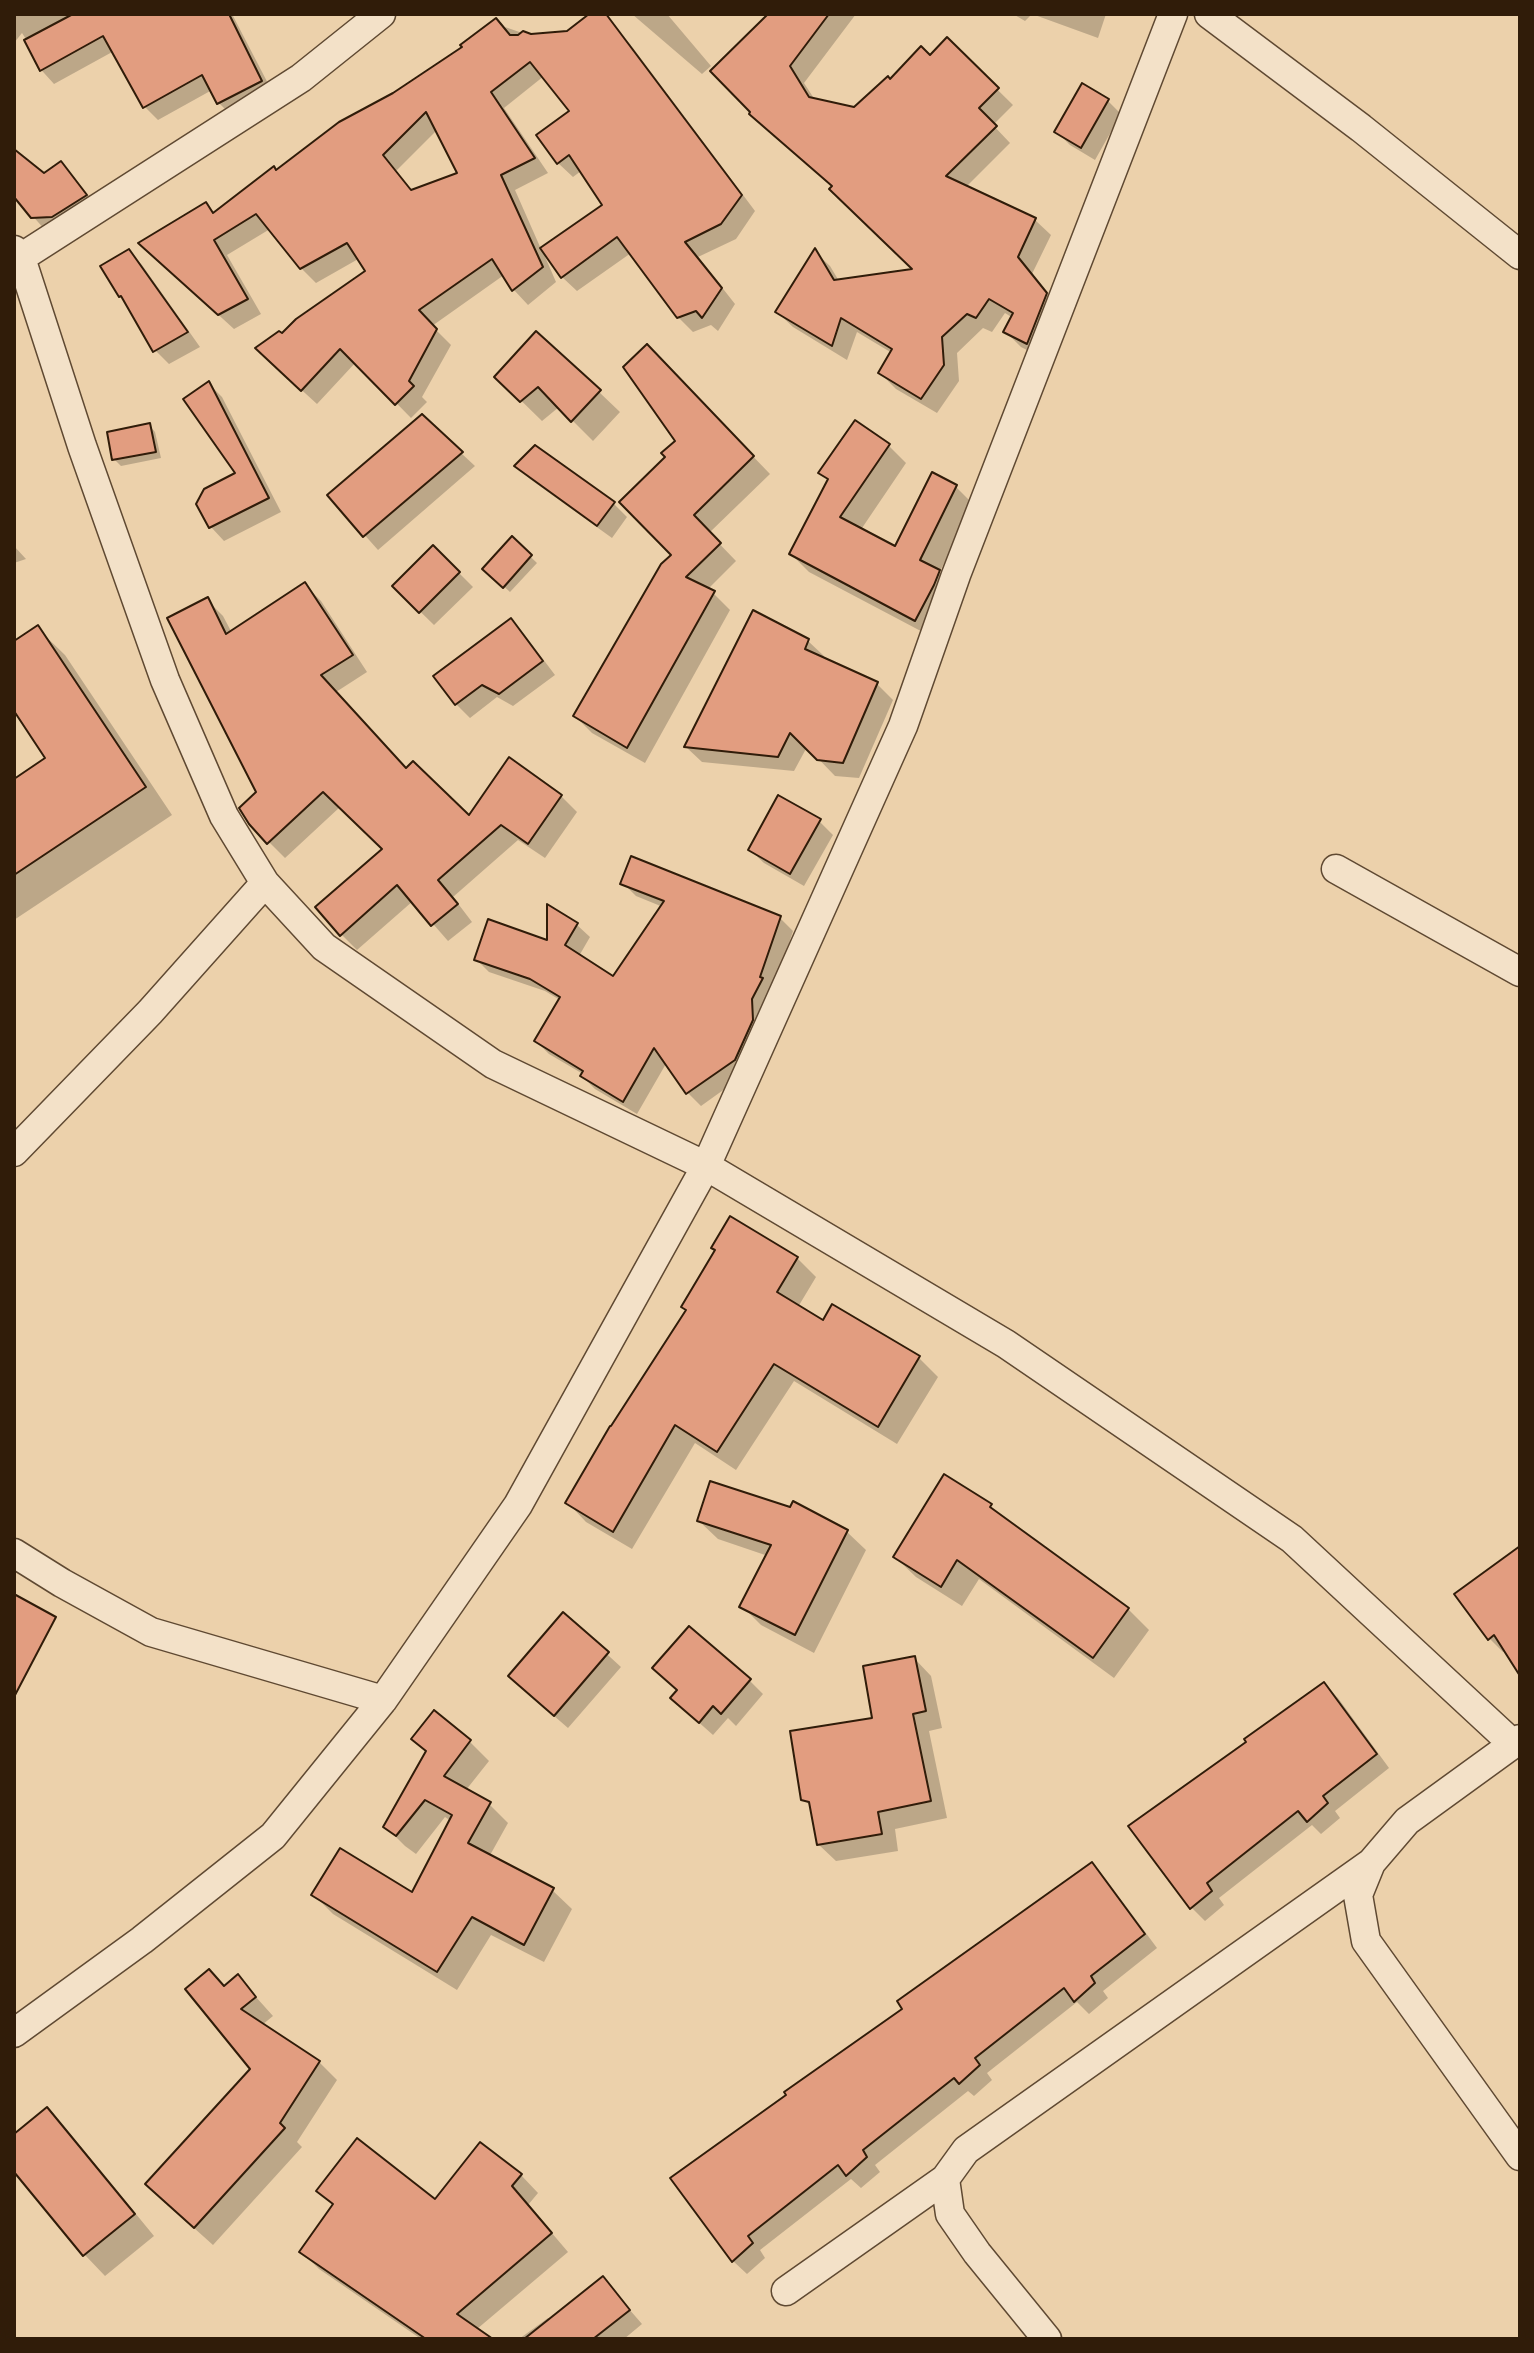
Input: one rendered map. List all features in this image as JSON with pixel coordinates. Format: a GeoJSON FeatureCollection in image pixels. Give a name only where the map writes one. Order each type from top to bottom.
{"type":"FeatureCollection","features":[{"type":"Feature","properties":{"kind":"street"},"geometry":{"type":"LineString","coordinates":[[381,14],[301,78],[16,257],[165,680],[224,816],[265,883],[324,947],[493,1064],[706,1166],[1006,1344],[1292,1539],[1517,1741],[1407,1821],[1371,1863],[966,2150],[945,2179],[786,2291]]}},
{"type":"Feature","properties":{"kind":"street"},"geometry":{"type":"LineString","coordinates":[[14,2033],[142,1940],[273,1836],[383,1700],[518,1505],[706,1166],[903,726],[956,575],[1173,14]]}},
{"type":"Feature","properties":{"kind":"street"},"geometry":{"type":"LineString","coordinates":[[1209,14],[1361,128],[1520,255]]}},
{"type":"Feature","properties":{"kind":"street"},"geometry":{"type":"LineString","coordinates":[[1336,869],[1520,972]]}},
{"type":"Feature","properties":{"kind":"street"},"geometry":{"type":"LineString","coordinates":[[14,1152],[150,1012],[265,883]]}},
{"type":"Feature","properties":{"kind":"street"},"geometry":{"type":"LineString","coordinates":[[14,1553],[151,1632],[383,1700]]}},
{"type":"Feature","properties":{"kind":"street"},"geometry":{"type":"LineString","coordinates":[[1371,1863],[1358,1895],[1366,1941],[1520,2156]]}},
{"type":"Feature","properties":{"kind":"street"},"geometry":{"type":"LineString","coordinates":[[945,2179],[950,2214],[977,2253],[1047,2339]]}},
{"type":"Feature","properties":{"kind":"building"},"geometry":{"type":"Polygon","coordinates":[[[73,14],[229,14],[262,81],[217,104],[202,75],[143,108],[103,36],[40,71],[24,40],[73,14]]]}},
{"type":"Feature","properties":{"kind":"building"},"geometry":{"type":"Polygon","coordinates":[[[589,14],[606,14],[742,195],[721,224],[685,242],[722,288],[702,318],[696,311],[677,318],[617,237],[561,278],[540,248],[602,205],[569,155],[557,164],[536,135],[569,111],[530,62],[491,92],[535,158],[501,175],[543,267],[512,291],[492,259],[419,310],[437,329],[409,381],[414,386],[395,405],[340,349],[301,391],[255,348],[279,331],[282,333],[296,319],[365,271],[347,243],[300,269],[256,214],[214,240],[248,299],[218,315],[138,243],[206,202],[213,213],[339,122],[393,93],[462,47],[460,45],[496,18],[510,35],[523,31],[531,34],[567,31],[589,14]],[[426,112],[383,155],[411,190],[457,173],[426,112]]]}},
{"type":"Feature","properties":{"kind":"building"},"geometry":{"type":"Polygon","coordinates":[[[768,14],[829,14],[790,66],[809,97],[854,107],[888,76],[890,79],[921,46],[930,55],[947,37],[999,88],[979,108],[997,126],[946,176],[1036,218],[1018,257],[1047,293],[1027,344],[1003,332],[1013,313],[989,299],[976,318],[967,314],[942,337],[944,365],[921,399],[878,373],[892,349],[841,318],[832,346],[775,312],[815,248],[834,280],[912,269],[829,189],[832,186],[749,114],[710,71],[768,14]]]}},
{"type":"Feature","properties":{"kind":"building"},"geometry":{"type":"Polygon","coordinates":[[[1082,83],[1109,99],[1081,148],[1054,132],[1082,83]]]}},
{"type":"Feature","properties":{"kind":"building"},"geometry":{"type":"Polygon","coordinates":[[[14,149],[44,173],[61,161],[87,195],[52,217],[31,218],[14,197],[14,149]]]}},
{"type":"Feature","properties":{"kind":"building"},"geometry":{"type":"Polygon","coordinates":[[[129,249],[188,332],[153,352],[100,266],[129,249]]]}},
{"type":"Feature","properties":{"kind":"building"},"geometry":{"type":"Polygon","coordinates":[[[536,331],[601,390],[571,422],[538,387],[520,402],[494,377],[536,331]]]}},
{"type":"Feature","properties":{"kind":"building"},"geometry":{"type":"Polygon","coordinates":[[[647,344],[754,456],[694,515],[721,543],[686,577],[715,591],[627,748],[573,716],[661,564],[671,555],[619,502],[665,457],[661,453],[675,441],[623,367],[647,344]]]}},
{"type":"Feature","properties":{"kind":"building"},"geometry":{"type":"Polygon","coordinates":[[[209,381],[269,498],[209,528],[196,504],[204,489],[235,473],[183,399],[209,381]]]}},
{"type":"Feature","properties":{"kind":"building"},"geometry":{"type":"Polygon","coordinates":[[[422,414],[463,452],[363,537],[327,495],[422,414]]]}},
{"type":"Feature","properties":{"kind":"building"},"geometry":{"type":"Polygon","coordinates":[[[855,420],[890,444],[840,517],[895,546],[932,472],[957,485],[920,560],[940,570],[915,621],[789,554],[828,479],[818,473],[855,420]]]}},
{"type":"Feature","properties":{"kind":"building"},"geometry":{"type":"Polygon","coordinates":[[[150,423],[156,452],[112,460],[107,432],[150,423]]]}},
{"type":"Feature","properties":{"kind":"building"},"geometry":{"type":"Polygon","coordinates":[[[535,445],[615,502],[597,526],[514,466],[535,445]]]}},
{"type":"Feature","properties":{"kind":"building"},"geometry":{"type":"Polygon","coordinates":[[[512,536],[532,555],[503,588],[482,569],[512,536]]]}},
{"type":"Feature","properties":{"kind":"building"},"geometry":{"type":"Polygon","coordinates":[[[433,545],[460,572],[419,613],[392,586],[433,545]]]}},
{"type":"Feature","properties":{"kind":"building"},"geometry":{"type":"Polygon","coordinates":[[[305,582],[353,655],[321,675],[406,768],[413,761],[469,815],[509,757],[562,795],[528,844],[501,825],[438,880],[458,904],[431,926],[397,885],[340,936],[315,907],[382,849],[323,792],[267,844],[239,808],[256,792],[167,618],[208,597],[226,634],[305,582]]]}},
{"type":"Feature","properties":{"kind":"building"},"geometry":{"type":"Polygon","coordinates":[[[753,610],[809,639],[805,649],[878,682],[843,763],[817,760],[790,733],[778,757],[684,747],[753,610]]]}},
{"type":"Feature","properties":{"kind":"building"},"geometry":{"type":"Polygon","coordinates":[[[511,618],[543,661],[499,694],[482,685],[455,705],[433,676],[511,618]]]}},
{"type":"Feature","properties":{"kind":"building"},"geometry":{"type":"Polygon","coordinates":[[[38,625],[146,787],[14,875],[14,779],[45,758],[14,711],[14,641],[38,625]]]}},
{"type":"Feature","properties":{"kind":"building"},"geometry":{"type":"Polygon","coordinates":[[[778,795],[821,819],[790,874],[748,850],[778,795]]]}},
{"type":"Feature","properties":{"kind":"building"},"geometry":{"type":"Polygon","coordinates":[[[631,856],[781,916],[760,977],[763,978],[752,999],[753,1020],[735,1060],[686,1094],[654,1048],[623,1102],[580,1076],[583,1071],[534,1041],[560,997],[530,979],[474,960],[488,919],[547,940],[547,904],[578,923],[565,945],[613,976],[664,901],[620,884],[631,856]]]}},
{"type":"Feature","properties":{"kind":"building"},"geometry":{"type":"Polygon","coordinates":[[[730,1216],[798,1257],[777,1292],[823,1320],[832,1304],[920,1356],[878,1427],[774,1364],[717,1452],[675,1425],[613,1532],[565,1503],[610,1426],[686,1310],[681,1307],[715,1250],[711,1248],[730,1216]]]}},
{"type":"Feature","properties":{"kind":"building"},"geometry":{"type":"Polygon","coordinates":[[[944,1474],[992,1504],[990,1507],[1129,1608],[1093,1658],[957,1560],[941,1587],[893,1557],[944,1474]]]}},
{"type":"Feature","properties":{"kind":"building"},"geometry":{"type":"Polygon","coordinates":[[[710,1481],[790,1507],[793,1501],[848,1530],[795,1635],[739,1607],[771,1545],[697,1521],[710,1481]]]}},
{"type":"Feature","properties":{"kind":"building"},"geometry":{"type":"Polygon","coordinates":[[[1520,1546],[1520,1676],[1494,1635],[1488,1640],[1454,1594],[1520,1546]]]}},
{"type":"Feature","properties":{"kind":"building"},"geometry":{"type":"Polygon","coordinates":[[[14,1594],[56,1617],[14,1697],[14,1594]]]}},
{"type":"Feature","properties":{"kind":"building"},"geometry":{"type":"Polygon","coordinates":[[[563,1612],[609,1652],[554,1716],[508,1676],[563,1612]]]}},
{"type":"Feature","properties":{"kind":"building"},"geometry":{"type":"Polygon","coordinates":[[[689,1626],[751,1679],[721,1714],[713,1706],[699,1723],[670,1698],[677,1690],[652,1668],[689,1626]]]}},
{"type":"Feature","properties":{"kind":"building"},"geometry":{"type":"Polygon","coordinates":[[[915,1656],[926,1711],[913,1714],[931,1801],[878,1812],[882,1834],[817,1845],[809,1802],[801,1800],[790,1731],[872,1718],[863,1666],[915,1656]]]}},
{"type":"Feature","properties":{"kind":"building"},"geometry":{"type":"Polygon","coordinates":[[[1324,1682],[1377,1754],[1323,1796],[1328,1803],[1307,1822],[1298,1811],[1207,1883],[1212,1891],[1190,1909],[1128,1826],[1324,1682]]]}},
{"type":"Feature","properties":{"kind":"building"},"geometry":{"type":"Polygon","coordinates":[[[434,1710],[471,1740],[444,1776],[491,1802],[468,1843],[554,1888],[524,1945],[472,1917],[437,1972],[311,1895],[340,1848],[412,1892],[452,1815],[425,1800],[396,1836],[383,1827],[426,1751],[411,1739],[434,1710]]]}},
{"type":"Feature","properties":{"kind":"building"},"geometry":{"type":"Polygon","coordinates":[[[1092,1862],[1145,1934],[1091,1976],[1095,1983],[1074,2002],[1064,1988],[975,2058],[980,2065],[959,2084],[954,2078],[863,2150],[867,2157],[846,2176],[838,2165],[748,2236],[753,2243],[732,2262],[670,2178],[902,2009],[897,2001],[1092,1862]]]}},
{"type":"Feature","properties":{"kind":"building"},"geometry":{"type":"Polygon","coordinates":[[[209,1969],[224,1986],[238,1974],[256,1997],[241,2009],[320,2061],[280,2123],[285,2128],[194,2228],[145,2184],[250,2069],[185,1989],[209,1969]]]}},
{"type":"Feature","properties":{"kind":"building"},"geometry":{"type":"Polygon","coordinates":[[[47,2107],[135,2214],[83,2256],[14,2172],[14,2134],[47,2107]]]}},
{"type":"Feature","properties":{"kind":"building"},"geometry":{"type":"Polygon","coordinates":[[[357,2138],[435,2199],[480,2142],[522,2174],[512,2186],[552,2233],[457,2314],[493,2339],[426,2339],[299,2252],[333,2204],[316,2191],[357,2138]]]}},
{"type":"Feature","properties":{"kind":"building"},"geometry":{"type":"Polygon","coordinates":[[[603,2276],[630,2310],[593,2339],[524,2339],[603,2276]]]}}]}
